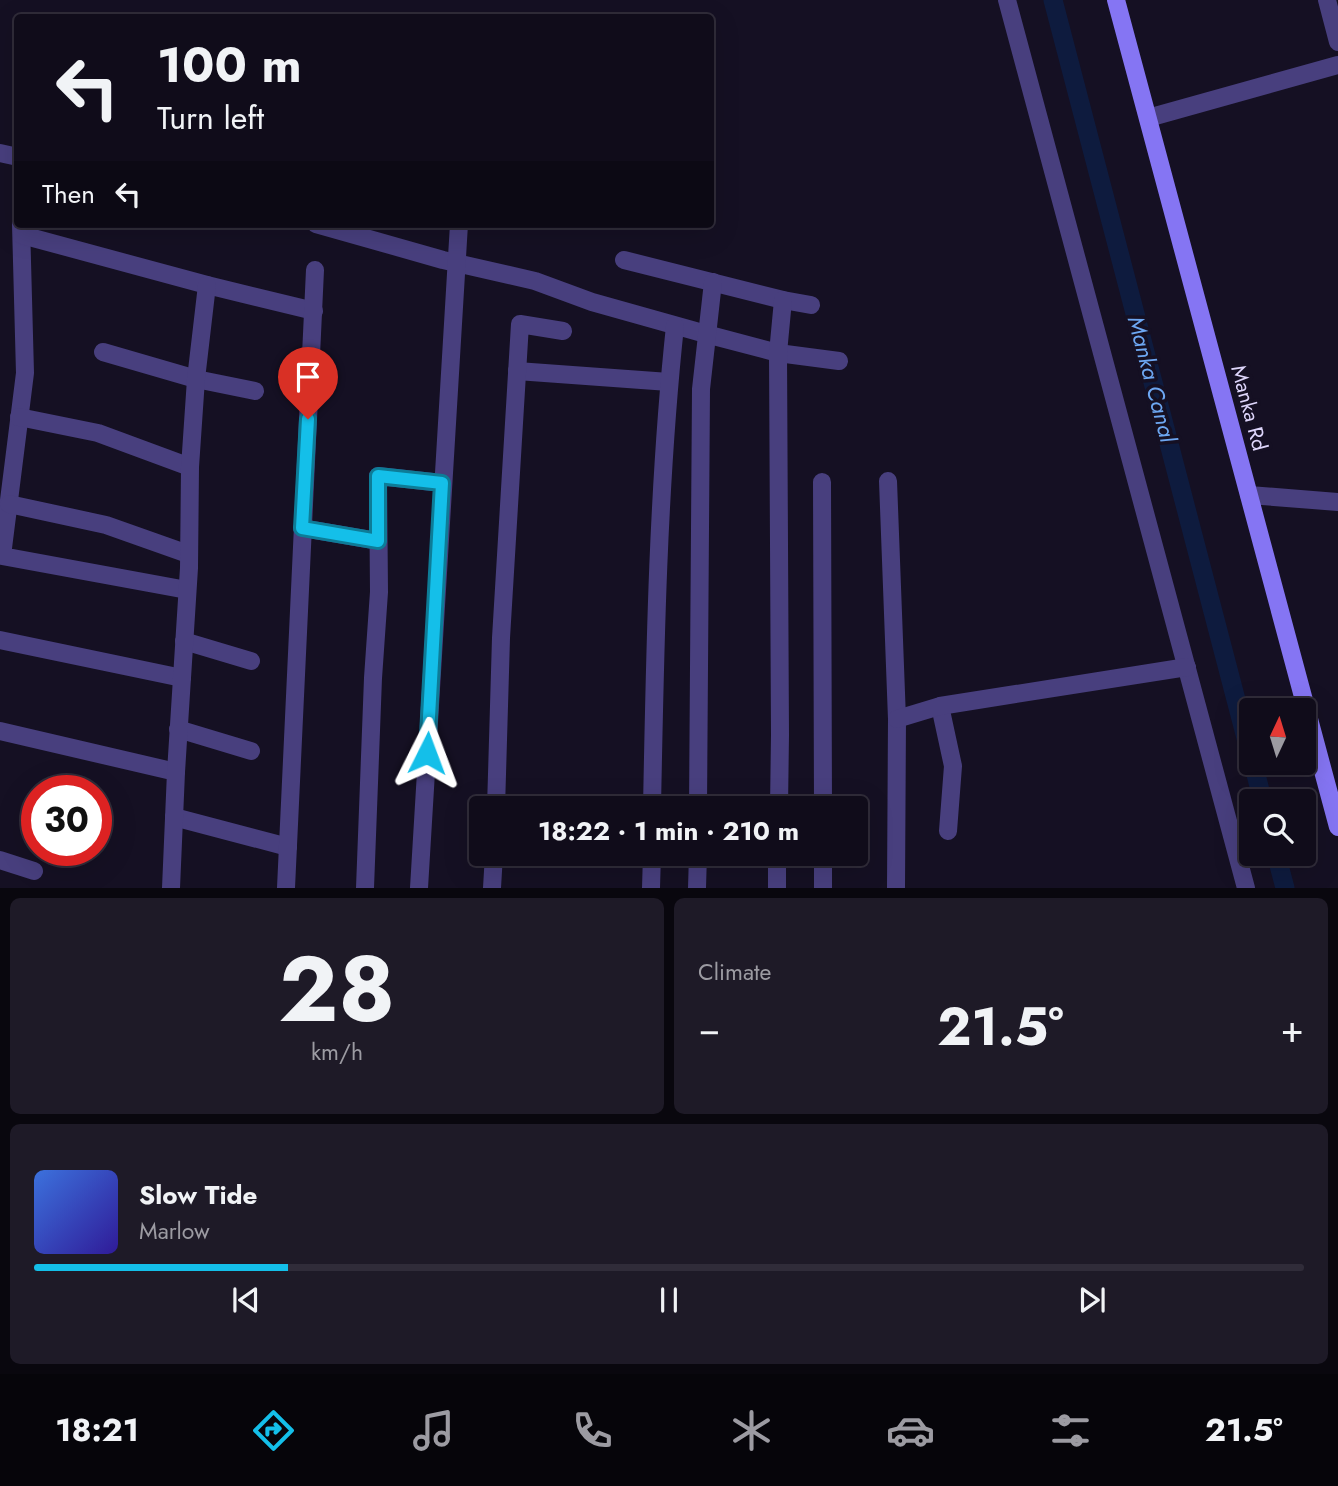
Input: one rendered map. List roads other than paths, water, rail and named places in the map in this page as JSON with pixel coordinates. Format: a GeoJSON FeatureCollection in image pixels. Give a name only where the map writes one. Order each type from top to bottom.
{"type":"FeatureCollection","features":[{"type":"Feature","properties":{"kind":"main road","name":"Manka Rd"},"geometry":{"type":"LineString","coordinates":[[1116,0],[1334,799],[1338,827]]}},
{"type":"Feature","properties":{"kind":"street"},"geometry":{"type":"LineString","coordinates":[[1007,0],[1246,887]]}},
{"type":"Feature","properties":{"kind":"street"},"geometry":{"type":"LineString","coordinates":[[1327,0],[1338,42]]}},
{"type":"Feature","properties":{"kind":"street"},"geometry":{"type":"LineString","coordinates":[[1148,118],[1338,65]]}},
{"type":"Feature","properties":{"kind":"street"},"geometry":{"type":"LineString","coordinates":[[330,228],[456,263],[534,281],[592,302],[778,353],[839,361]]}},
{"type":"Feature","properties":{"kind":"street"},"geometry":{"type":"LineString","coordinates":[[419,887],[459,228]]}},
{"type":"Feature","properties":{"kind":"street"},"geometry":{"type":"LineString","coordinates":[[187,590],[2,556],[25,373],[21,229],[207,285],[314,310]]}},
{"type":"Feature","properties":{"kind":"street"},"geometry":{"type":"LineString","coordinates":[[625,260],[811,305]]}},
{"type":"Feature","properties":{"kind":"street"},"geometry":{"type":"LineString","coordinates":[[286,887],[316,270]]}},
{"type":"Feature","properties":{"kind":"street"},"geometry":{"type":"LineString","coordinates":[[698,796],[701,389],[713,282]]}},
{"type":"Feature","properties":{"kind":"street"},"geometry":{"type":"LineString","coordinates":[[171,887],[187,590],[190,467],[196,379],[207,285]]}},
{"type":"Feature","properties":{"kind":"street"},"geometry":{"type":"LineString","coordinates":[[779,796],[778,353],[783,300]]}},
{"type":"Feature","properties":{"kind":"street"},"geometry":{"type":"LineString","coordinates":[[496,796],[501,638],[520,324],[563,331]]}},
{"type":"Feature","properties":{"kind":"street"},"geometry":{"type":"LineString","coordinates":[[652,796],[657,595],[669,382],[675,326]]}},
{"type":"Feature","properties":{"kind":"street"},"geometry":{"type":"LineString","coordinates":[[103,352],[196,379],[255,391]]}},
{"type":"Feature","properties":{"kind":"street"},"geometry":{"type":"LineString","coordinates":[[517,371],[669,382]]}},
{"type":"Feature","properties":{"kind":"street"},"geometry":{"type":"LineString","coordinates":[[19,417],[98,433],[190,467]]}},
{"type":"Feature","properties":{"kind":"street"},"geometry":{"type":"LineString","coordinates":[[365,887],[379,593],[378,476],[442,483]]}},
{"type":"Feature","properties":{"kind":"street"},"geometry":{"type":"LineString","coordinates":[[888,481],[897,719],[896,887]]}},
{"type":"Feature","properties":{"kind":"street"},"geometry":{"type":"LineString","coordinates":[[822,482],[823,796]]}},
{"type":"Feature","properties":{"kind":"street"},"geometry":{"type":"LineString","coordinates":[[1249,495],[1338,502]]}},
{"type":"Feature","properties":{"kind":"street"},"geometry":{"type":"LineString","coordinates":[[9,504],[106,525],[188,555]]}},
{"type":"Feature","properties":{"kind":"street"},"geometry":{"type":"LineString","coordinates":[[302,528],[378,541]]}},
{"type":"Feature","properties":{"kind":"street"},"geometry":{"type":"LineString","coordinates":[[0,640],[182,678]]}},
{"type":"Feature","properties":{"kind":"street"},"geometry":{"type":"LineString","coordinates":[[184,641],[251,661]]}},
{"type":"Feature","properties":{"kind":"street"},"geometry":{"type":"LineString","coordinates":[[897,719],[940,706],[1187,667]]}},
{"type":"Feature","properties":{"kind":"street"},"geometry":{"type":"LineString","coordinates":[[940,706],[953,766],[948,831]]}},
{"type":"Feature","properties":{"kind":"street"},"geometry":{"type":"LineString","coordinates":[[178,729],[251,751]]}},
{"type":"Feature","properties":{"kind":"street"},"geometry":{"type":"LineString","coordinates":[[0,731],[176,772]]}},
{"type":"Feature","properties":{"kind":"street"},"geometry":{"type":"LineString","coordinates":[[174,817],[288,847]]}},
{"type":"Feature","properties":{"kind":"street"},"geometry":{"type":"LineString","coordinates":[[0,860],[34,871]]}},
{"type":"Feature","properties":{"kind":"street"},"geometry":{"type":"LineString","coordinates":[[492,887],[493,866]]}},
{"type":"Feature","properties":{"kind":"street"},"geometry":{"type":"LineString","coordinates":[[651,887],[652,866]]}},
{"type":"Feature","properties":{"kind":"street"},"geometry":{"type":"LineString","coordinates":[[697,887],[698,866]]}},
{"type":"Feature","properties":{"kind":"street"},"geometry":{"type":"LineString","coordinates":[[777,887],[778,866]]}},
{"type":"Feature","properties":{"kind":"street"},"geometry":{"type":"LineString","coordinates":[[822,887],[823,866]]}},
{"type":"Feature","properties":{"kind":"waterway","name":"Manka Canal"},"geometry":{"type":"LineString","coordinates":[[1053,0],[1239,711]]}},
{"type":"Feature","properties":{"kind":"waterway","name":"Manka Canal"},"geometry":{"type":"LineString","coordinates":[[1256,775],[1260,789]]}},
{"type":"Feature","properties":{"kind":"waterway","name":"Manka Canal"},"geometry":{"type":"LineString","coordinates":[[1279,866],[1285,888]]}}]}
